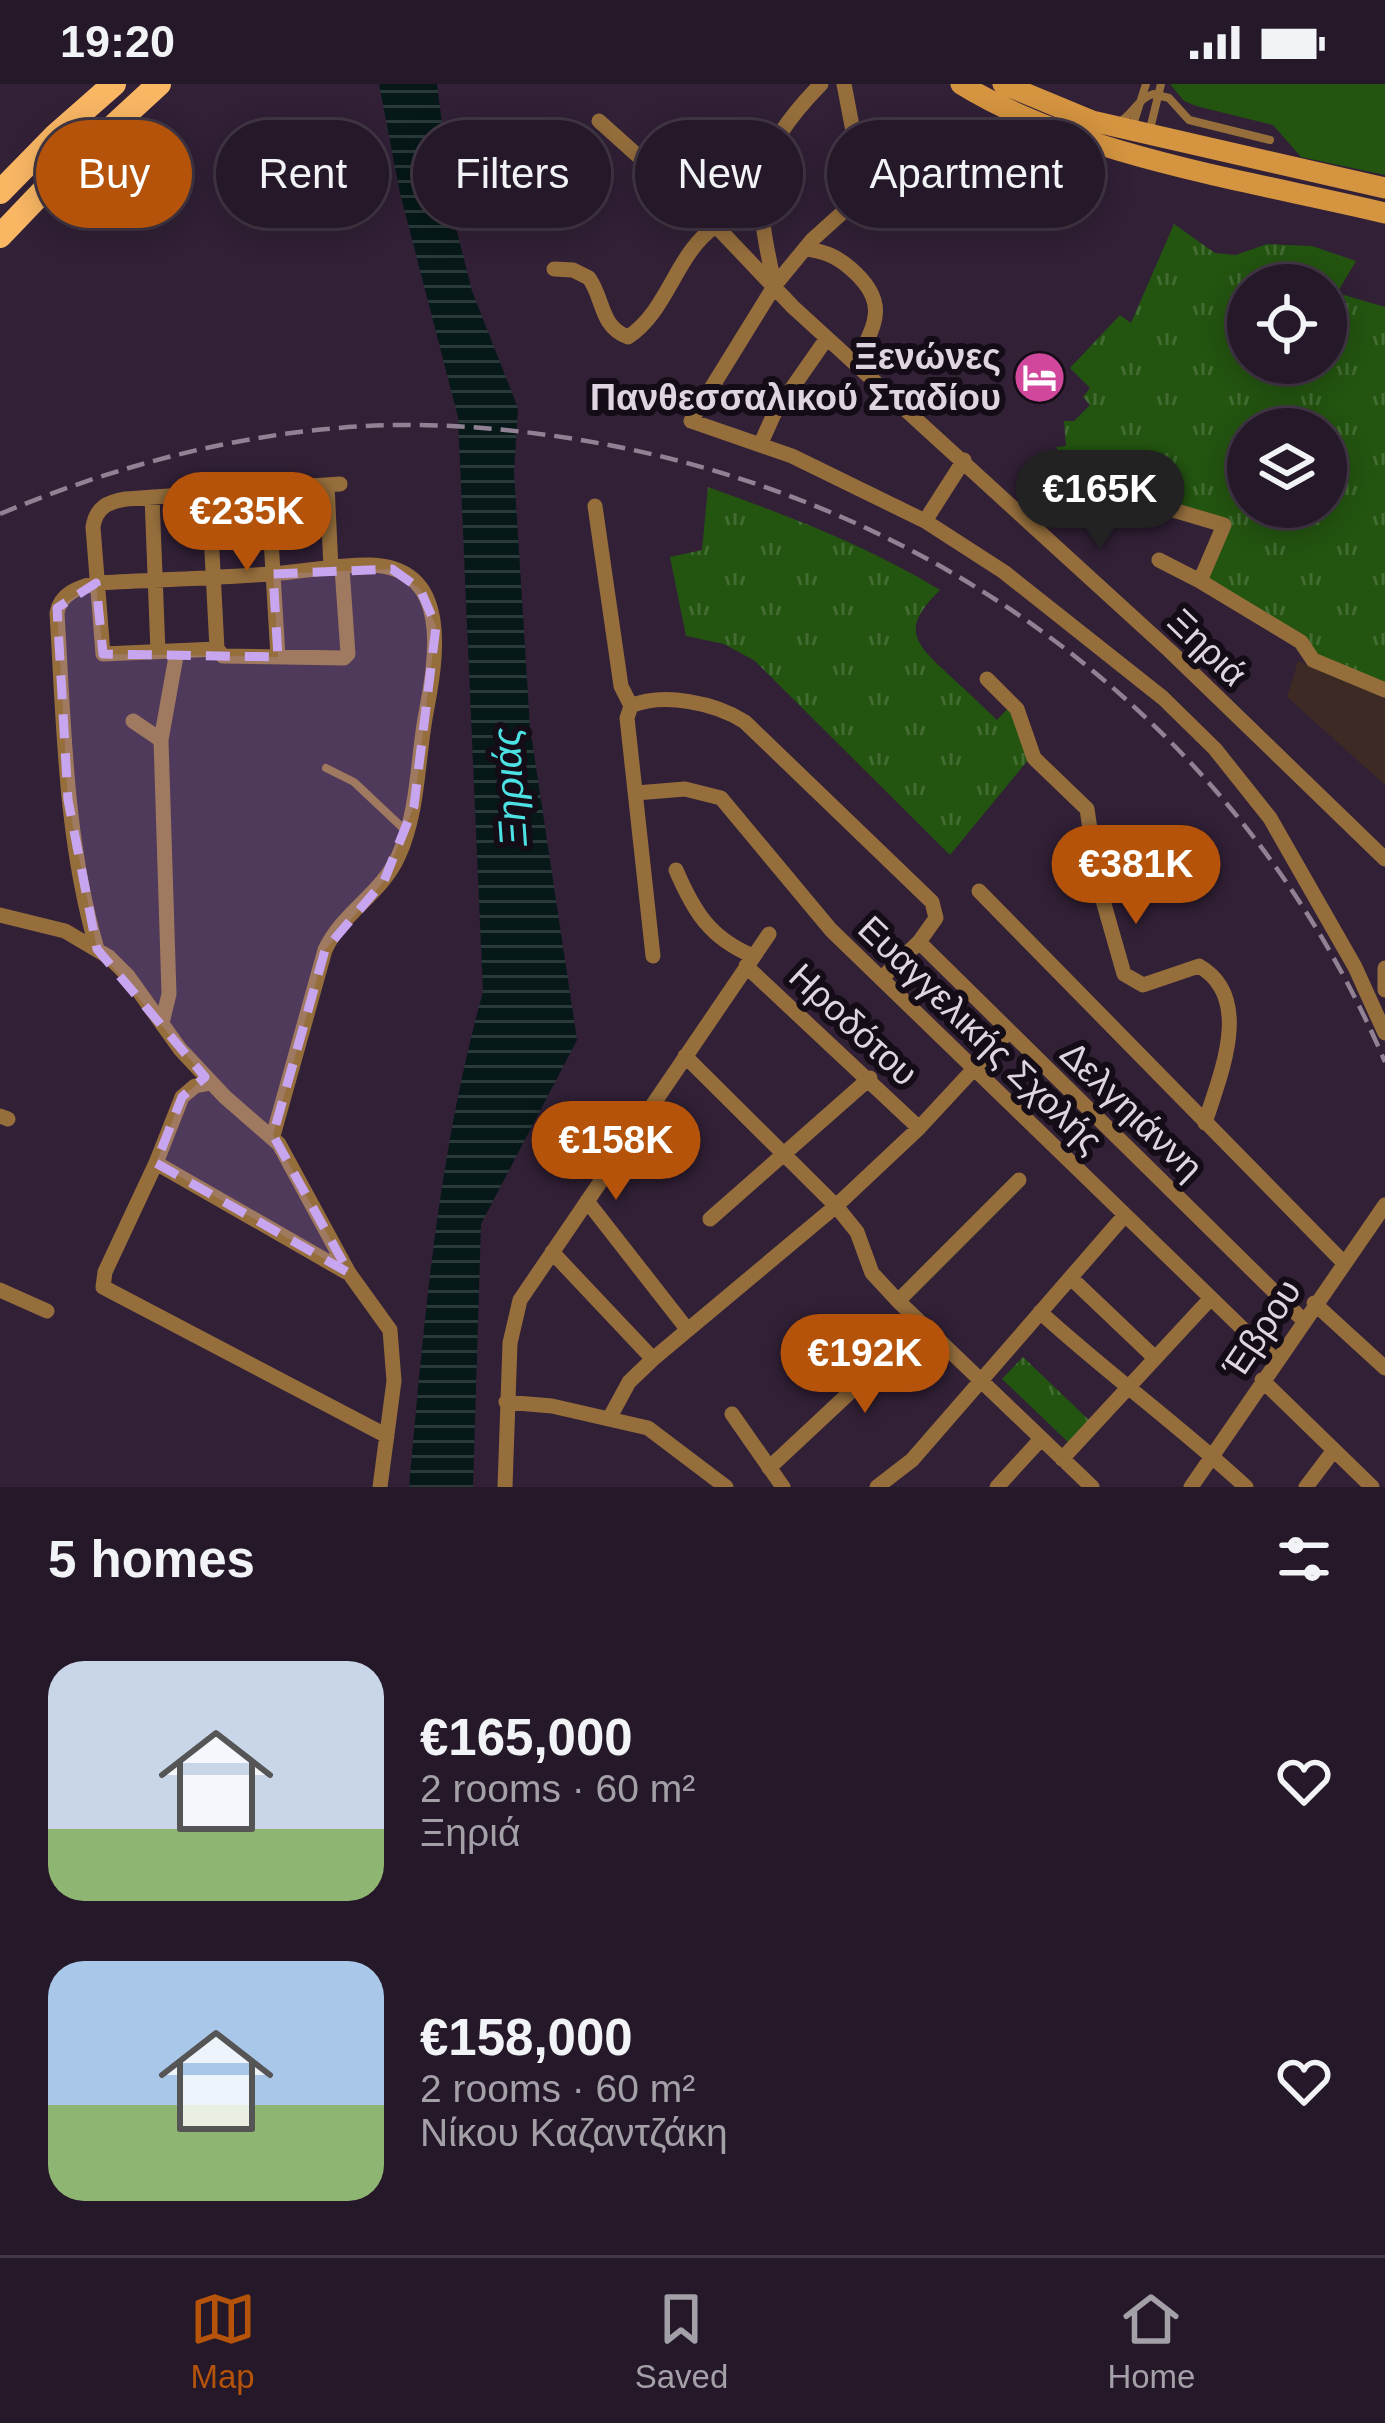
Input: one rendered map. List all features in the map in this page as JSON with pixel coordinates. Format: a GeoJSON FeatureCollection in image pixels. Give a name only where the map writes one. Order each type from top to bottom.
{"type":"FeatureCollection","features":[{"type":"Feature","properties":{"kind":"main road"},"geometry":{"type":"LineString","coordinates":[[0,192],[114,84]]}},
{"type":"Feature","properties":{"kind":"main road"},"geometry":{"type":"LineString","coordinates":[[0,236],[159,84]]}},
{"type":"Feature","properties":{"kind":"main road"},"geometry":{"type":"LineString","coordinates":[[961,84],[1010,111],[1090,141],[1385,213]]}},
{"type":"Feature","properties":{"kind":"main road"},"geometry":{"type":"LineString","coordinates":[[1003,84],[1057,110],[1385,188]]}},
{"type":"Feature","properties":{"kind":"street"},"geometry":{"type":"LineString","coordinates":[[775,285],[762,232],[764,167],[788,119],[821,84]]}},
{"type":"Feature","properties":{"kind":"street"},"geometry":{"type":"LineString","coordinates":[[844,84],[861,187],[853,203],[775,285],[691,421],[761,443],[925,520],[1004,572],[1105,650],[1198,731],[1264,810],[1355,967],[1385,1033]]}},
{"type":"Feature","properties":{"kind":"street","name":"Ξηριά"},"geometry":{"type":"LineString","coordinates":[[611,132],[635,153]]}},
{"type":"Feature","properties":{"kind":"street"},"geometry":{"type":"LineString","coordinates":[[554,269],[573,270],[589,278],[607,324],[628,337],[650,318],[696,244],[714,228]]}},
{"type":"Feature","properties":{"kind":"street","name":"Ξηριά"},"geometry":{"type":"LineString","coordinates":[[718,228],[827,338],[1020,512],[1385,859]]}},
{"type":"Feature","properties":{"kind":"street"},"geometry":{"type":"LineString","coordinates":[[805,249],[830,254],[872,289],[875,326],[855,364]]}},
{"type":"Feature","properties":{"kind":"street"},"geometry":{"type":"LineString","coordinates":[[761,443],[774,414],[827,338]]}},
{"type":"Feature","properties":{"kind":"street"},"geometry":{"type":"LineString","coordinates":[[925,520],[964,460]]}},
{"type":"Feature","properties":{"kind":"street"},"geometry":{"type":"LineString","coordinates":[[1020,512],[1063,465],[1163,507],[1224,525],[1200,581]]}},
{"type":"Feature","properties":{"kind":"street"},"geometry":{"type":"LineString","coordinates":[[209,494],[217,650],[223,656],[348,655],[336,568],[334,485],[152,497],[112,501],[98,511],[93,527],[103,654],[217,650]]}},
{"type":"Feature","properties":{"kind":"street"},"geometry":{"type":"LineString","coordinates":[[268,489],[278,657]]}},
{"type":"Feature","properties":{"kind":"street"},"geometry":{"type":"LineString","coordinates":[[152,497],[158,652]]}},
{"type":"Feature","properties":{"kind":"street"},"geometry":{"type":"LineString","coordinates":[[595,506],[621,686],[631,706],[627,718],[653,956]]}},
{"type":"Feature","properties":{"kind":"street"},"geometry":{"type":"LineString","coordinates":[[1159,560],[1301,642],[1313,660],[1385,689]]}},
{"type":"Feature","properties":{"kind":"street"},"geometry":{"type":"LineString","coordinates":[[97,949],[84,905],[68,800],[57,614],[68,593],[96,583],[378,566],[410,579],[430,605],[436,657],[407,832],[384,881],[332,935],[325,950],[273,1136]]}},
{"type":"Feature","properties":{"kind":"street"},"geometry":{"type":"LineString","coordinates":[[162,1023],[169,994],[161,740],[177,651]]}},
{"type":"Feature","properties":{"kind":"street"},"geometry":{"type":"LineString","coordinates":[[987,679],[1017,709],[1034,758],[1088,809],[1098,883],[1124,974],[1143,985],[1199,966],[1208,970],[1225,994],[1230,1028],[1205,1124]]}},
{"type":"Feature","properties":{"kind":"street"},"geometry":{"type":"LineString","coordinates":[[631,706],[655,700],[702,705],[745,722],[932,902],[935,918],[919,942],[882,978]]}},
{"type":"Feature","properties":{"kind":"street"},"geometry":{"type":"LineString","coordinates":[[133,721],[161,740]]}},
{"type":"Feature","properties":{"kind":"street","name":"Ευαγγελικής Σχολής"},"geometry":{"type":"LineString","coordinates":[[636,793],[685,789],[721,798],[831,930],[1275,1360]]}},
{"type":"Feature","properties":{"kind":"street","name":"Ηροδότου"},"geometry":{"type":"LineString","coordinates":[[676,870],[702,922],[750,960],[919,1127]]}},
{"type":"Feature","properties":{"kind":"street"},"geometry":{"type":"LineString","coordinates":[[979,891],[1343,1262]]}},
{"type":"Feature","properties":{"kind":"street"},"geometry":{"type":"LineString","coordinates":[[0,914],[65,932],[97,949],[128,976],[212,1083],[273,1136],[349,1274],[383,1317],[392,1338],[395,1370],[380,1487]]}},
{"type":"Feature","properties":{"kind":"street"},"geometry":{"type":"LineString","coordinates":[[505,1487],[506,1402],[516,1308],[769,934]]}},
{"type":"Feature","properties":{"kind":"street","name":"Δελγηιάννη"},"geometry":{"type":"LineString","coordinates":[[919,942],[1303,1320]]}},
{"type":"Feature","properties":{"kind":"street"},"geometry":{"type":"LineString","coordinates":[[1385,968],[1385,990]]}},
{"type":"Feature","properties":{"kind":"street"},"geometry":{"type":"LineString","coordinates":[[610,1418],[629,1382],[652,1359],[836,1206],[1009,1031]]}},
{"type":"Feature","properties":{"kind":"street"},"geometry":{"type":"LineString","coordinates":[[686,1056],[836,1206],[856,1232],[872,1273],[898,1301],[1092,1487]]}},
{"type":"Feature","properties":{"kind":"street"},"geometry":{"type":"LineString","coordinates":[[710,1219],[870,1078]]}},
{"type":"Feature","properties":{"kind":"street"},"geometry":{"type":"LineString","coordinates":[[212,1083],[184,1093],[105,1272],[103,1287],[387,1436]]}},
{"type":"Feature","properties":{"kind":"street"},"geometry":{"type":"LineString","coordinates":[[156,1163],[349,1274]]}},
{"type":"Feature","properties":{"kind":"street"},"geometry":{"type":"LineString","coordinates":[[898,1301],[1019,1180]]}},
{"type":"Feature","properties":{"kind":"street"},"geometry":{"type":"LineString","coordinates":[[587,1201],[687,1329]]}},
{"type":"Feature","properties":{"kind":"street","name":"Έβρου"},"geometry":{"type":"LineString","coordinates":[[1191,1487],[1385,1205]]}},
{"type":"Feature","properties":{"kind":"street"},"geometry":{"type":"LineString","coordinates":[[877,1487],[913,1460],[1125,1215]]}},
{"type":"Feature","properties":{"kind":"street"},"geometry":{"type":"LineString","coordinates":[[552,1252],[652,1359]]}},
{"type":"Feature","properties":{"kind":"street"},"geometry":{"type":"LineString","coordinates":[[1071,1278],[1155,1358]]}},
{"type":"Feature","properties":{"kind":"street"},"geometry":{"type":"LineString","coordinates":[[0,1290],[47,1311]]}},
{"type":"Feature","properties":{"kind":"street"},"geometry":{"type":"LineString","coordinates":[[1062,1459],[1211,1298]]}},
{"type":"Feature","properties":{"kind":"street"},"geometry":{"type":"LineString","coordinates":[[1314,1303],[1385,1368]]}},
{"type":"Feature","properties":{"kind":"street"},"geometry":{"type":"LineString","coordinates":[[1040,1312],[1126,1389],[1213,1454],[1246,1487]]}},
{"type":"Feature","properties":{"kind":"street"},"geometry":{"type":"LineString","coordinates":[[769,1468],[923,1324]]}},
{"type":"Feature","properties":{"kind":"street"},"geometry":{"type":"LineString","coordinates":[[1262,1380],[1372,1487]]}},
{"type":"Feature","properties":{"kind":"street"},"geometry":{"type":"LineString","coordinates":[[506,1402],[539,1404],[654,1430],[725,1487]]}},
{"type":"Feature","properties":{"kind":"street"},"geometry":{"type":"LineString","coordinates":[[732,1414],[783,1487]]}},
{"type":"Feature","properties":{"kind":"street"},"geometry":{"type":"LineString","coordinates":[[997,1487],[1041,1438]]}},
{"type":"Feature","properties":{"kind":"street"},"geometry":{"type":"LineString","coordinates":[[1306,1487],[1334,1450]]}},
{"type":"Feature","properties":{"kind":"lane"},"geometry":{"type":"LineString","coordinates":[[1131,130],[1146,84]]}},
{"type":"Feature","properties":{"kind":"lane"},"geometry":{"type":"LineString","coordinates":[[1131,130],[1160,89]]}},
{"type":"Feature","properties":{"kind":"lane"},"geometry":{"type":"LineString","coordinates":[[1131,130],[1130,116],[1142,99],[1160,89]]}},
{"type":"Feature","properties":{"kind":"lane"},"geometry":{"type":"LineString","coordinates":[[1160,89],[1189,120],[1270,140]]}},
{"type":"Feature","properties":{"kind":"lane"},"geometry":{"type":"LineString","coordinates":[[326,768],[354,782],[407,832]]}},
{"type":"Feature","properties":{"kind":"highlighted area"},"geometry":{"type":"Polygon","coordinates":[[[392,569],[420,589],[436,626],[414,806],[384,881],[325,950],[273,1135],[349,1273],[156,1163],[182,1097],[205,1077],[97,949],[68,800],[57,608],[96,583],[103,654],[278,657],[273,574],[392,569]]]}},
{"type":"Feature","properties":{"kind":"shaded area"},"geometry":{"type":"Polygon","coordinates":[[[1298,661],[1385,696],[1385,785],[1287,697],[1298,661]]]}},
{"type":"Feature","properties":{"kind":"green space"},"geometry":{"type":"Polygon","coordinates":[[[1170,84],[1385,84],[1385,175],[1301,157],[1273,125],[1196,106],[1184,101],[1170,84]]]}},
{"type":"Feature","properties":{"kind":"green space"},"geometry":{"type":"Polygon","coordinates":[[[1174,224],[1215,253],[1236,255],[1267,244],[1312,246],[1356,261],[1347,276],[1347,264],[1227,264],[1227,384],[1347,384],[1347,296],[1385,307],[1385,686],[1315,657],[1205,580],[1226,523],[1062,458],[1056,447],[1066,446],[1064,421],[1074,421],[1090,405],[1083,397],[1090,388],[1070,368],[1120,315],[1131,323],[1174,224]]]}},
{"type":"Feature","properties":{"kind":"green space"},"geometry":{"type":"Polygon","coordinates":[[[708,487],[855,545],[940,590],[916,625],[920,643],[997,720],[1010,706],[1029,759],[950,855],[755,661],[724,644],[686,636],[670,557],[702,550],[708,487]]]}},
{"type":"Feature","properties":{"kind":"green space"},"geometry":{"type":"Polygon","coordinates":[[[1023,1357],[1090,1421],[1069,1443],[1002,1379],[1023,1357]]]}},
{"type":"Feature","properties":{"kind":"water","name":"Ξηριάς"},"geometry":{"type":"Polygon","coordinates":[[[379,84],[437,84],[442,120],[413,120],[413,228],[456,228],[472,291],[518,408],[514,472],[530,727],[577,1040],[481,1224],[473,1487],[409,1487],[444,1176],[483,992],[458,417],[386,120],[379,84]]]}},
{"type":"Feature","properties":{"kind":"railway"},"geometry":{"type":"LineString","coordinates":[[0,514],[108,474],[221,445],[394,425],[452,426],[602,444],[747,481],[883,536],[1010,609],[1126,699],[1228,805],[1315,926],[1385,1062]]}},
{"type":"Feature","properties":{"kind":"place","name":"Ξενώνες Πανθεσσαλικού Σταδίου"},"geometry":{"type":"Point","coordinates":[1040,377]}}]}
